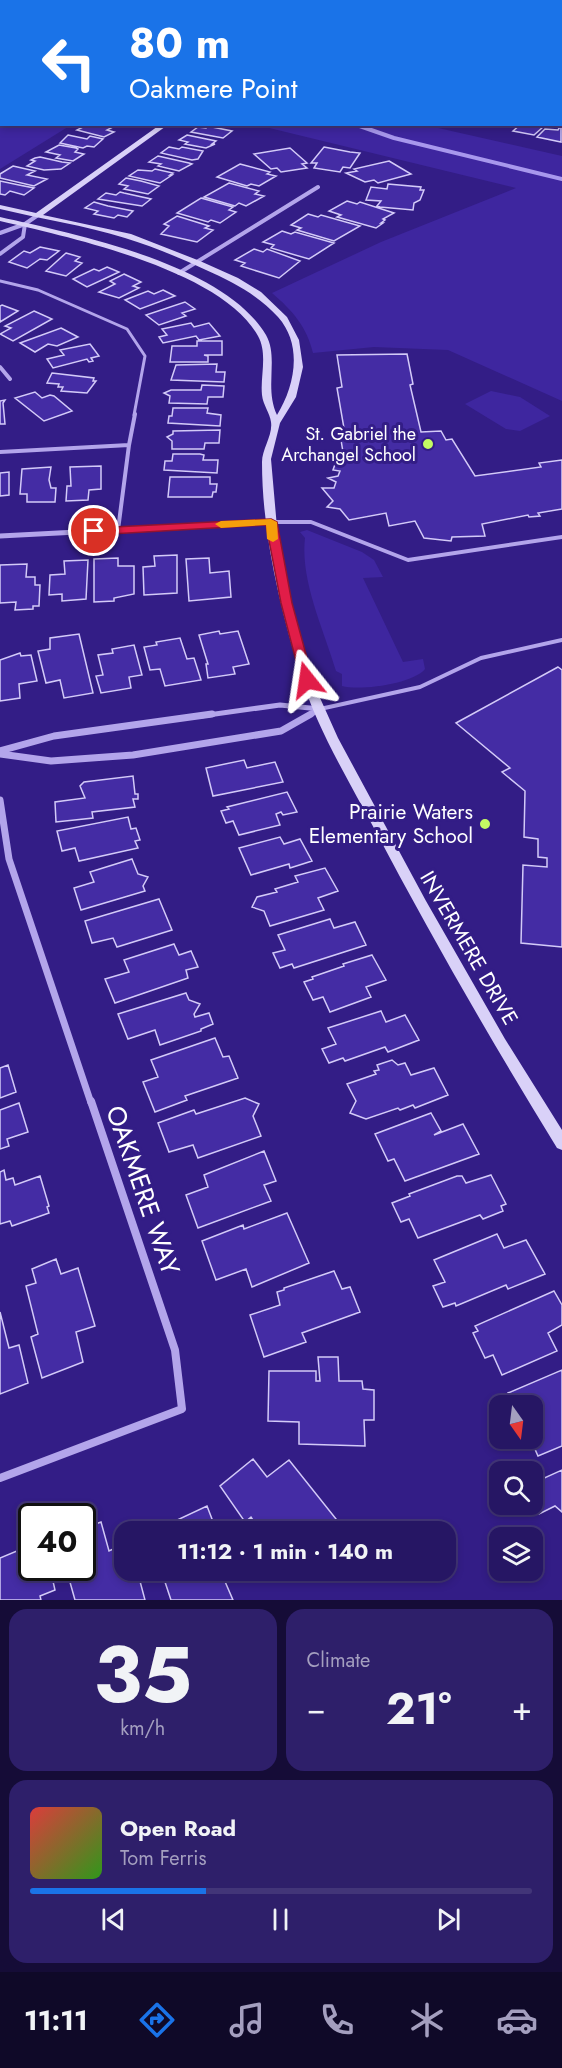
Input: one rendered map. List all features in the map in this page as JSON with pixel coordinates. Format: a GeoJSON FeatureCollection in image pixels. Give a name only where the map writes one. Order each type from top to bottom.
{"type":"FeatureCollection","features":[{"type":"Feature","properties":{"kind":"street"},"geometry":{"type":"LineString","coordinates":[[0,233],[25,224],[163,126]]}},
{"type":"Feature","properties":{"kind":"street"},"geometry":{"type":"LineString","coordinates":[[179,273],[318,187]]}},
{"type":"Feature","properties":{"kind":"street","name":"INVERMERE DRIVE"},"geometry":{"type":"LineString","coordinates":[[0,207],[128,236],[235,280],[258,294],[283,316],[296,340],[299,367],[292,397],[276,423],[266,459],[271,522],[286,603],[307,680],[332,738],[421,905],[500,1043],[562,1143]]}},
{"type":"Feature","properties":{"kind":"street"},"geometry":{"type":"LineString","coordinates":[[0,219],[111,247],[179,273],[218,292],[237,305],[262,336],[267,349],[267,402],[276,423]]}},
{"type":"Feature","properties":{"kind":"street"},"geometry":{"type":"LineString","coordinates":[[0,254],[23,237],[25,224]]}},
{"type":"Feature","properties":{"kind":"street"},"geometry":{"type":"LineString","coordinates":[[0,367],[10,379]]}},
{"type":"Feature","properties":{"kind":"street"},"geometry":{"type":"LineString","coordinates":[[0,537],[271,522]]}},
{"type":"Feature","properties":{"kind":"street"},"geometry":{"type":"LineString","coordinates":[[0,753],[54,736],[280,705],[320,709]]}},
{"type":"Feature","properties":{"kind":"street"},"geometry":{"type":"LineString","coordinates":[[0,753],[51,761],[133,755],[280,731],[320,709]]}},
{"type":"Feature","properties":{"kind":"street","name":"OAKMERE WAY"},"geometry":{"type":"LineString","coordinates":[[0,800],[9,859],[175,1350],[182,1409],[0,1478]]}},
{"type":"Feature","properties":{"kind":"lane"},"geometry":{"type":"LineString","coordinates":[[0,280],[38,290],[127,329],[145,356],[129,445],[118,530]]}},
{"type":"Feature","properties":{"kind":"lane"},"geometry":{"type":"LineString","coordinates":[[0,452],[129,445]]}},
{"type":"Feature","properties":{"kind":"lane"},"geometry":{"type":"LineString","coordinates":[[271,522],[311,522],[408,560],[562,537]]}},
{"type":"Feature","properties":{"kind":"lane"},"geometry":{"type":"LineString","coordinates":[[320,709],[420,687],[481,658],[562,640]]}},
{"type":"Feature","properties":{"kind":"shaded area"},"geometry":{"type":"Polygon","coordinates":[[[0,126],[69,126],[0,169],[0,126]]]}},
{"type":"Feature","properties":{"kind":"shaded area"},"geometry":{"type":"Polygon","coordinates":[[[261,126],[429,126],[562,156],[562,401],[448,350],[374,347],[313,353],[307,335],[298,320],[272,293],[381,242],[516,188],[261,126]]]}},
{"type":"Feature","properties":{"kind":"shaded area"},"geometry":{"type":"Polygon","coordinates":[[[491,391],[520,397],[550,416],[520,431],[506,429],[465,404],[491,391]]]}},
{"type":"Feature","properties":{"kind":"shaded area"},"geometry":{"type":"Polygon","coordinates":[[[307,530],[362,552],[374,560],[383,577],[363,578],[403,662],[423,659],[425,669],[419,674],[410,679],[386,685],[361,688],[342,686],[342,674],[336,671],[309,588],[304,554],[305,538],[300,532],[307,530]]]}},
{"type":"Feature","properties":{"kind":"building"},"geometry":{"type":"Polygon","coordinates":[[[85,126],[105,126],[113,127],[107,130],[114,132],[104,137],[77,130],[85,126]]]}},
{"type":"Feature","properties":{"kind":"building"},"geometry":{"type":"Polygon","coordinates":[[[209,126],[232,131],[223,138],[191,132],[198,127],[209,126]]]}},
{"type":"Feature","properties":{"kind":"building"},"geometry":{"type":"Polygon","coordinates":[[[519,126],[543,127],[534,135],[513,131],[519,126]]]}},
{"type":"Feature","properties":{"kind":"building"},"geometry":{"type":"Polygon","coordinates":[[[561,126],[561,142],[537,137],[545,129],[558,130],[561,126]]]}},
{"type":"Feature","properties":{"kind":"building"},"geometry":{"type":"Polygon","coordinates":[[[68,135],[87,139],[90,136],[103,139],[94,147],[83,148],[60,143],[68,135]]]}},
{"type":"Feature","properties":{"kind":"building"},"geometry":{"type":"Polygon","coordinates":[[[187,135],[216,141],[212,144],[215,144],[206,148],[185,144],[188,142],[179,140],[187,135]]]}},
{"type":"Feature","properties":{"kind":"building"},"geometry":{"type":"Polygon","coordinates":[[[59,145],[76,148],[78,149],[75,152],[84,154],[73,161],[56,158],[60,155],[46,152],[59,145]]]}},
{"type":"Feature","properties":{"kind":"building"},"geometry":{"type":"Polygon","coordinates":[[[169,147],[203,151],[198,159],[192,160],[161,153],[169,147]]]}},
{"type":"Feature","properties":{"kind":"building"},"geometry":{"type":"Polygon","coordinates":[[[324,147],[360,153],[350,168],[343,167],[340,172],[314,168],[317,163],[311,163],[324,147]]]}},
{"type":"Feature","properties":{"kind":"building"},"geometry":{"type":"Polygon","coordinates":[[[290,148],[307,163],[302,164],[307,168],[281,172],[277,168],[271,169],[254,154],[290,148]]]}},
{"type":"Feature","properties":{"kind":"building"},"geometry":{"type":"Polygon","coordinates":[[[158,156],[192,164],[179,171],[149,162],[158,156]]]}},
{"type":"Feature","properties":{"kind":"building"},"geometry":{"type":"Polygon","coordinates":[[[40,157],[70,163],[61,169],[44,170],[27,166],[35,161],[31,160],[40,157]]]}},
{"type":"Feature","properties":{"kind":"building"},"geometry":{"type":"Polygon","coordinates":[[[389,161],[411,174],[378,183],[374,180],[365,182],[346,173],[357,171],[354,169],[389,161]]]}},
{"type":"Feature","properties":{"kind":"building"},"geometry":{"type":"Polygon","coordinates":[[[240,164],[270,172],[267,174],[276,176],[259,186],[251,184],[247,186],[217,177],[240,164]]]}},
{"type":"Feature","properties":{"kind":"building"},"geometry":{"type":"Polygon","coordinates":[[[13,166],[35,171],[27,175],[47,179],[34,186],[0,178],[0,174],[13,166]]]}},
{"type":"Feature","properties":{"kind":"building"},"geometry":{"type":"Polygon","coordinates":[[[155,169],[173,173],[160,183],[129,176],[138,170],[152,171],[155,169]]]}},
{"type":"Feature","properties":{"kind":"building"},"geometry":{"type":"Polygon","coordinates":[[[126,178],[159,186],[148,194],[124,189],[128,186],[119,184],[126,178]]]}},
{"type":"Feature","properties":{"kind":"building"},"geometry":{"type":"Polygon","coordinates":[[[0,181],[34,188],[24,195],[10,191],[5,195],[0,194],[0,181]]]}},
{"type":"Feature","properties":{"kind":"building"},"geometry":{"type":"Polygon","coordinates":[[[229,183],[259,191],[255,194],[264,196],[246,206],[239,203],[235,206],[204,197],[229,183]]]}},
{"type":"Feature","properties":{"kind":"building"},"geometry":{"type":"Polygon","coordinates":[[[388,184],[421,187],[420,190],[424,190],[420,200],[414,203],[413,210],[380,207],[377,206],[381,201],[366,200],[371,187],[387,189],[388,184]]]}},
{"type":"Feature","properties":{"kind":"building"},"geometry":{"type":"Polygon","coordinates":[[[120,192],[151,199],[142,206],[98,199],[106,193],[116,195],[120,192]]]}},
{"type":"Feature","properties":{"kind":"building"},"geometry":{"type":"Polygon","coordinates":[[[201,198],[233,207],[229,210],[236,212],[220,223],[177,213],[201,198]]]}},
{"type":"Feature","properties":{"kind":"building"},"geometry":{"type":"Polygon","coordinates":[[[347,201],[357,204],[360,202],[394,213],[383,219],[385,220],[381,223],[383,223],[376,228],[337,217],[341,215],[329,211],[347,201]]]}},
{"type":"Feature","properties":{"kind":"building"},"geometry":{"type":"Polygon","coordinates":[[[94,202],[133,211],[127,217],[118,215],[114,218],[94,214],[98,211],[85,208],[94,202]]]}},
{"type":"Feature","properties":{"kind":"building"},"geometry":{"type":"Polygon","coordinates":[[[308,214],[318,217],[321,215],[360,226],[334,241],[297,230],[301,228],[291,225],[308,214]]]}},
{"type":"Feature","properties":{"kind":"building"},"geometry":{"type":"Polygon","coordinates":[[[177,216],[209,226],[205,228],[213,230],[197,242],[161,234],[169,226],[164,224],[177,216]]]}},
{"type":"Feature","properties":{"kind":"building"},"geometry":{"type":"Polygon","coordinates":[[[282,231],[291,234],[295,232],[334,243],[309,259],[271,248],[274,245],[263,242],[282,231]]]}},
{"type":"Feature","properties":{"kind":"building"},"geometry":{"type":"Polygon","coordinates":[[[40,247],[59,251],[47,260],[40,259],[27,268],[9,262],[24,251],[30,253],[40,247]]]}},
{"type":"Feature","properties":{"kind":"building"},"geometry":{"type":"Polygon","coordinates":[[[254,249],[263,252],[267,249],[300,261],[279,278],[241,266],[245,263],[235,260],[254,249]]]}},
{"type":"Feature","properties":{"kind":"building"},"geometry":{"type":"Polygon","coordinates":[[[66,253],[80,257],[75,261],[82,263],[66,276],[46,271],[66,253]]]}},
{"type":"Feature","properties":{"kind":"building"},"geometry":{"type":"Polygon","coordinates":[[[107,267],[119,272],[87,287],[73,279],[94,269],[99,271],[107,267]]]}},
{"type":"Feature","properties":{"kind":"building"},"geometry":{"type":"Polygon","coordinates":[[[124,274],[141,282],[133,286],[139,288],[119,298],[99,292],[115,284],[110,281],[124,274]]]}},
{"type":"Feature","properties":{"kind":"building"},"geometry":{"type":"Polygon","coordinates":[[[163,290],[175,296],[140,309],[125,300],[148,291],[154,294],[163,290]]]}},
{"type":"Feature","properties":{"kind":"building"},"geometry":{"type":"Polygon","coordinates":[[[185,302],[195,309],[182,313],[186,316],[159,325],[146,315],[185,302]]]}},
{"type":"Feature","properties":{"kind":"building"},"geometry":{"type":"Polygon","coordinates":[[[0,306],[18,311],[0,322],[0,306]]]}},
{"type":"Feature","properties":{"kind":"building"},"geometry":{"type":"Polygon","coordinates":[[[34,311],[52,319],[13,341],[0,334],[11,328],[5,326],[34,311]]]}},
{"type":"Feature","properties":{"kind":"building"},"geometry":{"type":"Polygon","coordinates":[[[191,323],[194,327],[209,323],[220,336],[199,340],[196,336],[163,343],[159,337],[167,335],[162,329],[191,323]]]}},
{"type":"Feature","properties":{"kind":"building"},"geometry":{"type":"Polygon","coordinates":[[[61,328],[78,337],[57,346],[48,344],[35,352],[20,343],[61,328]]]}},
{"type":"Feature","properties":{"kind":"building"},"geometry":{"type":"Polygon","coordinates":[[[197,341],[222,341],[222,355],[204,355],[208,356],[208,362],[170,362],[172,346],[197,346],[197,341]]]}},
{"type":"Feature","properties":{"kind":"building"},"geometry":{"type":"Polygon","coordinates":[[[90,344],[99,356],[91,358],[93,361],[89,362],[87,359],[53,368],[47,359],[64,355],[60,350],[90,344]]]}},
{"type":"Feature","properties":{"kind":"building"},"geometry":{"type":"Polygon","coordinates":[[[407,354],[413,384],[410,385],[421,432],[441,431],[446,440],[452,439],[475,476],[541,467],[539,463],[562,460],[562,509],[538,513],[540,516],[529,517],[528,515],[482,524],[485,536],[452,537],[451,541],[424,538],[415,521],[389,526],[386,513],[349,520],[340,509],[327,507],[333,501],[322,488],[334,488],[336,482],[328,478],[338,476],[340,471],[333,470],[337,459],[344,458],[340,434],[345,434],[337,388],[342,387],[337,355],[407,354]]]}},
{"type":"Feature","properties":{"kind":"building"},"geometry":{"type":"Polygon","coordinates":[[[217,364],[216,372],[225,372],[224,382],[171,380],[176,365],[217,364]]]}},
{"type":"Feature","properties":{"kind":"building"},"geometry":{"type":"Polygon","coordinates":[[[52,373],[94,378],[93,381],[96,381],[87,393],[61,391],[63,387],[58,387],[59,384],[47,383],[52,373]]]}},
{"type":"Feature","properties":{"kind":"building"},"geometry":{"type":"Polygon","coordinates":[[[202,385],[224,386],[223,397],[208,397],[207,404],[169,403],[170,396],[164,393],[171,390],[201,390],[202,385]]]}},
{"type":"Feature","properties":{"kind":"building"},"geometry":{"type":"Polygon","coordinates":[[[35,392],[42,398],[54,396],[72,411],[44,421],[15,398],[35,392]]]}},
{"type":"Feature","properties":{"kind":"building"},"geometry":{"type":"Polygon","coordinates":[[[5,400],[3,403],[5,424],[0,424],[0,401],[5,400]]]}},
{"type":"Feature","properties":{"kind":"building"},"geometry":{"type":"Polygon","coordinates":[[[173,408],[208,408],[207,413],[221,415],[220,426],[168,423],[173,408]]]}},
{"type":"Feature","properties":{"kind":"building"},"geometry":{"type":"Polygon","coordinates":[[[220,430],[219,443],[205,443],[204,449],[172,449],[172,441],[167,437],[173,434],[173,431],[220,430]]]}},
{"type":"Feature","properties":{"kind":"building"},"geometry":{"type":"Polygon","coordinates":[[[173,454],[200,454],[204,455],[203,460],[218,460],[217,473],[164,470],[165,461],[172,461],[173,454]]]}},
{"type":"Feature","properties":{"kind":"building"},"geometry":{"type":"Polygon","coordinates":[[[101,466],[101,489],[89,490],[88,500],[66,501],[67,486],[71,486],[70,467],[101,466]]]}},
{"type":"Feature","properties":{"kind":"building"},"geometry":{"type":"Polygon","coordinates":[[[51,467],[49,480],[51,488],[56,488],[55,502],[27,502],[27,494],[20,494],[22,469],[51,467]]]}},
{"type":"Feature","properties":{"kind":"building"},"geometry":{"type":"Polygon","coordinates":[[[9,472],[9,495],[0,496],[0,473],[9,472]]]}},
{"type":"Feature","properties":{"kind":"building"},"geometry":{"type":"Polygon","coordinates":[[[170,477],[210,477],[210,484],[217,484],[216,492],[213,492],[212,497],[168,497],[170,477]]]}},
{"type":"Feature","properties":{"kind":"building"},"geometry":{"type":"Polygon","coordinates":[[[177,555],[177,593],[144,595],[143,567],[155,566],[154,556],[177,555]]]}},
{"type":"Feature","properties":{"kind":"building"},"geometry":{"type":"Polygon","coordinates":[[[118,558],[118,566],[134,566],[134,594],[114,598],[114,601],[94,602],[94,559],[118,558]]]}},
{"type":"Feature","properties":{"kind":"building"},"geometry":{"type":"Polygon","coordinates":[[[209,558],[210,573],[229,571],[231,597],[189,601],[186,559],[209,558]]]}},
{"type":"Feature","properties":{"kind":"building"},"geometry":{"type":"Polygon","coordinates":[[[88,560],[86,599],[62,601],[62,594],[49,595],[50,575],[65,574],[64,561],[88,560]]]}},
{"type":"Feature","properties":{"kind":"building"},"geometry":{"type":"Polygon","coordinates":[[[27,564],[26,577],[35,577],[35,585],[40,585],[39,606],[33,606],[33,609],[15,610],[16,602],[0,603],[0,565],[27,564]]]}},
{"type":"Feature","properties":{"kind":"building"},"geometry":{"type":"Polygon","coordinates":[[[219,631],[220,634],[238,631],[249,664],[233,667],[235,674],[208,678],[206,664],[208,664],[199,635],[219,631]]]}},
{"type":"Feature","properties":{"kind":"building"},"geometry":{"type":"Polygon","coordinates":[[[79,634],[93,693],[64,698],[60,680],[46,683],[38,651],[50,649],[50,638],[79,634]]]}},
{"type":"Feature","properties":{"kind":"building"},"geometry":{"type":"Polygon","coordinates":[[[180,638],[187,659],[194,658],[201,680],[165,686],[160,669],[150,670],[144,647],[157,645],[156,642],[180,638]]]}},
{"type":"Feature","properties":{"kind":"building"},"geometry":{"type":"Polygon","coordinates":[[[134,645],[142,675],[129,677],[131,688],[101,693],[96,676],[103,675],[98,655],[113,653],[112,649],[134,645]]]}},
{"type":"Feature","properties":{"kind":"building"},"geometry":{"type":"Polygon","coordinates":[[[20,653],[21,656],[31,655],[37,681],[19,684],[20,698],[0,701],[0,660],[20,653]]]}},
{"type":"Feature","properties":{"kind":"building"},"geometry":{"type":"Polygon","coordinates":[[[558,667],[562,670],[562,947],[521,943],[523,865],[547,867],[547,858],[538,857],[538,839],[524,837],[525,791],[502,772],[510,768],[456,723],[558,667]]]}},
{"type":"Feature","properties":{"kind":"building"},"geometry":{"type":"Polygon","coordinates":[[[244,760],[247,768],[275,762],[283,782],[213,796],[206,768],[244,760]]]}},
{"type":"Feature","properties":{"kind":"building"},"geometry":{"type":"Polygon","coordinates":[[[133,776],[135,794],[138,794],[138,799],[133,799],[135,807],[92,812],[93,818],[56,822],[55,802],[85,798],[80,786],[84,782],[133,776]]]}},
{"type":"Feature","properties":{"kind":"building"},"geometry":{"type":"Polygon","coordinates":[[[287,792],[297,812],[276,814],[280,825],[239,835],[233,821],[226,823],[221,811],[229,809],[227,807],[287,792]]]}},
{"type":"Feature","properties":{"kind":"building"},"geometry":{"type":"Polygon","coordinates":[[[128,817],[131,829],[136,828],[140,840],[135,841],[138,848],[79,861],[75,848],[62,851],[57,831],[128,817]]]}},
{"type":"Feature","properties":{"kind":"building"},"geometry":{"type":"Polygon","coordinates":[[[280,837],[284,844],[300,839],[312,861],[290,868],[289,864],[251,875],[239,848],[280,837]]]}},
{"type":"Feature","properties":{"kind":"building"},"geometry":{"type":"Polygon","coordinates":[[[132,859],[138,874],[148,877],[143,886],[145,891],[81,910],[74,888],[94,882],[90,872],[132,859]]]}},
{"type":"Feature","properties":{"kind":"building"},"geometry":{"type":"Polygon","coordinates":[[[325,868],[338,891],[318,898],[324,910],[270,926],[264,911],[252,907],[257,897],[277,892],[275,889],[298,882],[295,876],[325,868]]]}},
{"type":"Feature","properties":{"kind":"building"},"geometry":{"type":"Polygon","coordinates":[[[159,899],[172,930],[117,947],[113,938],[92,943],[85,921],[159,899]]]}},
{"type":"Feature","properties":{"kind":"building"},"geometry":{"type":"Polygon","coordinates":[[[330,919],[334,928],[355,922],[366,945],[294,968],[292,964],[280,968],[273,953],[285,950],[278,935],[330,919]]]}},
{"type":"Feature","properties":{"kind":"building"},"geometry":{"type":"Polygon","coordinates":[[[174,944],[179,955],[191,951],[198,967],[186,970],[188,978],[115,1003],[105,979],[129,972],[124,960],[174,944]]]}},
{"type":"Feature","properties":{"kind":"building"},"geometry":{"type":"Polygon","coordinates":[[[372,955],[386,980],[366,987],[371,997],[330,1012],[323,997],[313,1000],[304,982],[344,966],[343,964],[372,955]]]}},
{"type":"Feature","properties":{"kind":"building"},"geometry":{"type":"Polygon","coordinates":[[[186,993],[189,1000],[200,1004],[194,1014],[195,1017],[209,1013],[213,1024],[201,1031],[160,1045],[155,1030],[128,1039],[118,1014],[186,993]]]}},
{"type":"Feature","properties":{"kind":"building"},"geometry":{"type":"Polygon","coordinates":[[[381,1011],[386,1022],[405,1015],[419,1040],[388,1052],[385,1047],[345,1061],[343,1058],[329,1063],[322,1049],[336,1044],[328,1028],[381,1011]]]}},
{"type":"Feature","properties":{"kind":"building"},"geometry":{"type":"Polygon","coordinates":[[[215,1038],[223,1057],[229,1056],[238,1078],[185,1096],[187,1100],[155,1112],[143,1082],[158,1077],[151,1060],[215,1038]]]}},
{"type":"Feature","properties":{"kind":"building"},"geometry":{"type":"Polygon","coordinates":[[[392,1060],[398,1065],[405,1063],[411,1075],[434,1068],[448,1095],[415,1108],[413,1105],[400,1110],[398,1108],[366,1119],[350,1113],[356,1101],[347,1084],[376,1074],[374,1071],[379,1070],[377,1065],[392,1060]]]}},
{"type":"Feature","properties":{"kind":"building"},"geometry":{"type":"Polygon","coordinates":[[[8,1065],[16,1092],[0,1098],[0,1068],[8,1065]]]}},
{"type":"Feature","properties":{"kind":"building"},"geometry":{"type":"Polygon","coordinates":[[[245,1098],[259,1104],[253,1116],[261,1136],[198,1158],[193,1145],[169,1152],[158,1123],[194,1110],[196,1114],[245,1098]]]}},
{"type":"Feature","properties":{"kind":"building"},"geometry":{"type":"Polygon","coordinates":[[[19,1103],[28,1132],[7,1139],[9,1146],[0,1149],[0,1110],[19,1103]]]}},
{"type":"Feature","properties":{"kind":"building"},"geometry":{"type":"Polygon","coordinates":[[[431,1113],[441,1131],[434,1135],[463,1124],[479,1154],[405,1181],[394,1159],[388,1161],[375,1134],[431,1113]]]}},
{"type":"Feature","properties":{"kind":"building"},"geometry":{"type":"Polygon","coordinates":[[[264,1151],[276,1181],[264,1185],[271,1201],[198,1228],[186,1195],[208,1187],[204,1175],[264,1151]]]}},
{"type":"Feature","properties":{"kind":"building"},"geometry":{"type":"Polygon","coordinates":[[[4,1170],[6,1180],[13,1178],[15,1185],[40,1176],[49,1213],[12,1226],[10,1221],[0,1224],[0,1172],[4,1170]]]}},
{"type":"Feature","properties":{"kind":"building"},"geometry":{"type":"Polygon","coordinates":[[[491,1175],[506,1204],[501,1206],[503,1211],[483,1219],[480,1215],[418,1238],[409,1219],[401,1222],[392,1203],[457,1176],[462,1176],[466,1183],[491,1175]]]}},
{"type":"Feature","properties":{"kind":"building"},"geometry":{"type":"Polygon","coordinates":[[[287,1213],[309,1263],[252,1287],[246,1269],[216,1280],[202,1241],[243,1225],[244,1229],[287,1213]]]}},
{"type":"Feature","properties":{"kind":"building"},"geometry":{"type":"Polygon","coordinates":[[[497,1234],[504,1248],[526,1240],[545,1274],[508,1289],[506,1285],[456,1306],[455,1303],[443,1307],[433,1286],[445,1282],[434,1260],[497,1234]]]}},
{"type":"Feature","properties":{"kind":"building"},"geometry":{"type":"Polygon","coordinates":[[[56,1259],[61,1274],[78,1268],[95,1326],[76,1332],[83,1362],[42,1378],[31,1337],[38,1334],[26,1286],[36,1283],[32,1269],[56,1259]]]}},
{"type":"Feature","properties":{"kind":"building"},"geometry":{"type":"Polygon","coordinates":[[[334,1271],[342,1289],[350,1287],[360,1312],[302,1333],[306,1342],[264,1357],[250,1315],[280,1305],[277,1292],[284,1288],[334,1271]]]}},
{"type":"Feature","properties":{"kind":"building"},"geometry":{"type":"Polygon","coordinates":[[[554,1291],[562,1305],[562,1325],[548,1333],[557,1351],[502,1375],[493,1355],[485,1358],[473,1333],[478,1331],[475,1326],[554,1291]]]}},
{"type":"Feature","properties":{"kind":"building"},"geometry":{"type":"Polygon","coordinates":[[[0,1312],[9,1348],[19,1345],[28,1383],[0,1394],[0,1312]]]}},
{"type":"Feature","properties":{"kind":"building"},"geometry":{"type":"Polygon","coordinates":[[[318,1357],[338,1357],[339,1381],[362,1381],[363,1389],[374,1390],[374,1420],[364,1420],[365,1446],[299,1444],[299,1422],[268,1421],[269,1371],[316,1371],[316,1381],[320,1381],[318,1357]]]}},
{"type":"Feature","properties":{"kind":"building"},"geometry":{"type":"Polygon","coordinates":[[[562,1370],[562,1446],[538,1456],[535,1449],[543,1449],[543,1395],[509,1395],[508,1393],[562,1370]]]}},
{"type":"Feature","properties":{"kind":"building"},"geometry":{"type":"Polygon","coordinates":[[[253,1459],[267,1477],[289,1460],[338,1521],[254,1521],[251,1517],[244,1521],[220,1486],[253,1459]]]}},
{"type":"Feature","properties":{"kind":"building"},"geometry":{"type":"Polygon","coordinates":[[[562,1470],[562,1512],[555,1506],[543,1512],[543,1479],[562,1470]]]}},
{"type":"Feature","properties":{"kind":"building"},"geometry":{"type":"Polygon","coordinates":[[[207,1506],[213,1521],[175,1521],[207,1506]]]}},
{"type":"Feature","properties":{"kind":"building"},"geometry":{"type":"Polygon","coordinates":[[[101,1522],[109,1551],[114,1549],[114,1581],[140,1581],[145,1600],[75,1600],[70,1581],[96,1581],[96,1524],[101,1522]]]}},
{"type":"Feature","properties":{"kind":"building"},"geometry":{"type":"Polygon","coordinates":[[[18,1550],[18,1581],[53,1581],[55,1590],[40,1596],[41,1600],[0,1600],[0,1558],[18,1550]]]}},
{"type":"Feature","properties":{"kind":"building"},"geometry":{"type":"Polygon","coordinates":[[[165,1581],[225,1581],[233,1600],[171,1600],[165,1581]]]}},
{"type":"Feature","properties":{"kind":"waterway"},"geometry":{"type":"LineString","coordinates":[[360,126],[394,138],[562,179]]}},
{"type":"Feature","properties":{"kind":"slow traffic"},"geometry":{"type":"LineString","coordinates":[[221,524],[271,522],[273,539]]}},
{"type":"Feature","properties":{"kind":"place","name":"St. Gabriel the Archangel School"},"geometry":{"type":"Point","coordinates":[428,444]}},
{"type":"Feature","properties":{"kind":"place","name":"Prairie Waters Elementary School"},"geometry":{"type":"Point","coordinates":[485,824]}},
{"type":"Feature","properties":{"kind":"route"},"geometry":{"type":"LineString","coordinates":[[94,531],[271,522],[286,603],[307,680]]}}]}
